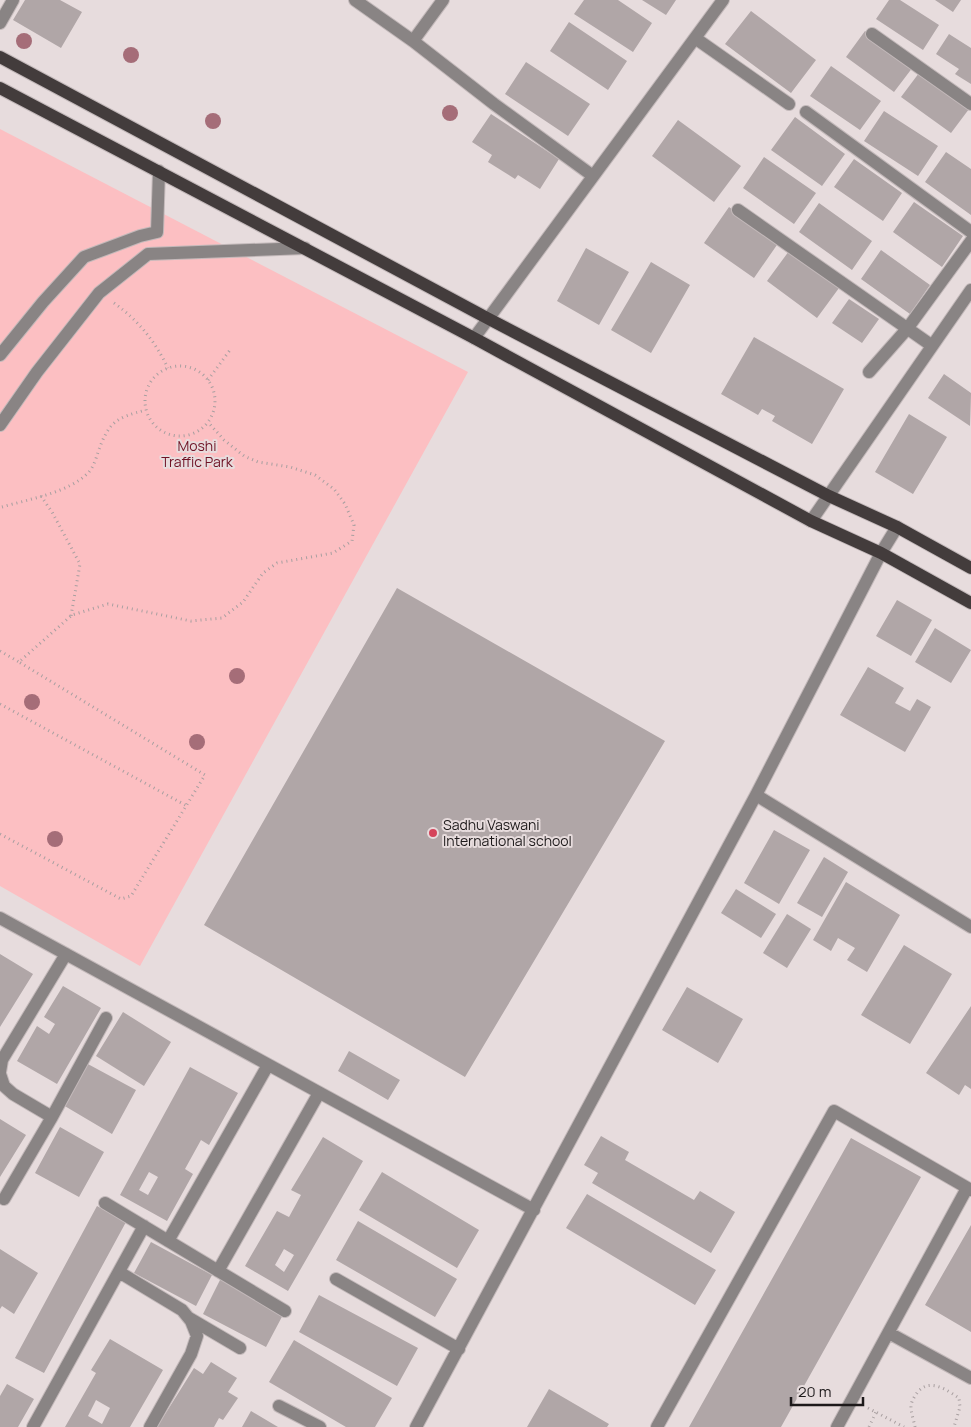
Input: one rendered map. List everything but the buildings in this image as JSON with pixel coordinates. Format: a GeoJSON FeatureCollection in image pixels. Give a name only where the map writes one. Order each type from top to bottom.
{"type":"FeatureCollection","features":[{"type":"Feature","properties":{"kind":"main road"},"geometry":{"type":"LineString","coordinates":[[0,57],[487,318],[829,496],[897,527],[971,568]]}},
{"type":"Feature","properties":{"kind":"main road"},"geometry":{"type":"LineString","coordinates":[[0,88],[474,338],[811,522],[881,553],[971,603]]}},
{"type":"Feature","properties":{"kind":"street"},"geometry":{"type":"LineString","coordinates":[[0,23],[13,0]]}},
{"type":"Feature","properties":{"kind":"street"},"geometry":{"type":"LineString","coordinates":[[355,0],[413,41],[494,104],[593,176]]}},
{"type":"Feature","properties":{"kind":"street"},"geometry":{"type":"LineString","coordinates":[[413,41],[443,0]]}},
{"type":"Feature","properties":{"kind":"street"},"geometry":{"type":"LineString","coordinates":[[474,338],[723,0]]}},
{"type":"Feature","properties":{"kind":"street"},"geometry":{"type":"LineString","coordinates":[[872,34],[971,104]]}},
{"type":"Feature","properties":{"kind":"street"},"geometry":{"type":"LineString","coordinates":[[696,38],[789,104]]}},
{"type":"Feature","properties":{"kind":"street"},"geometry":{"type":"LineString","coordinates":[[806,112],[971,232]]}},
{"type":"Feature","properties":{"kind":"street"},"geometry":{"type":"LineString","coordinates":[[3,347],[84,257],[140,236],[157,232],[160,171]]}},
{"type":"Feature","properties":{"kind":"street"},"geometry":{"type":"LineString","coordinates":[[738,210],[931,345]]}},
{"type":"Feature","properties":{"kind":"street"},"geometry":{"type":"LineString","coordinates":[[868,372],[907,329],[971,241]]}},
{"type":"Feature","properties":{"kind":"street"},"geometry":{"type":"LineString","coordinates":[[0,425],[37,372],[99,292],[148,254],[305,248]]}},
{"type":"Feature","properties":{"kind":"street"},"geometry":{"type":"LineString","coordinates":[[811,522],[931,345],[971,290]]}},
{"type":"Feature","properties":{"kind":"street"},"geometry":{"type":"LineString","coordinates":[[416,1427],[756,795],[881,553],[897,527]]}},
{"type":"Feature","properties":{"kind":"street"},"geometry":{"type":"LineString","coordinates":[[756,795],[971,927]]}},
{"type":"Feature","properties":{"kind":"street"},"geometry":{"type":"LineString","coordinates":[[0,918],[534,1210]]}},
{"type":"Feature","properties":{"kind":"street"},"geometry":{"type":"LineString","coordinates":[[52,1117],[14,1094],[1,1079],[2,1060],[66,954]]}},
{"type":"Feature","properties":{"kind":"street"},"geometry":{"type":"LineString","coordinates":[[4,1199],[52,1117],[106,1018]]}},
{"type":"Feature","properties":{"kind":"street"},"geometry":{"type":"LineString","coordinates":[[168,1241],[268,1065]]}},
{"type":"Feature","properties":{"kind":"street"},"geometry":{"type":"LineString","coordinates":[[218,1271],[319,1093]]}},
{"type":"Feature","properties":{"kind":"street"},"geometry":{"type":"LineString","coordinates":[[658,1427],[834,1111],[969,1189],[837,1427]]}},
{"type":"Feature","properties":{"kind":"street"},"geometry":{"type":"LineString","coordinates":[[105,1202],[285,1311]]}},
{"type":"Feature","properties":{"kind":"street"},"geometry":{"type":"LineString","coordinates":[[33,1427],[144,1226]]}},
{"type":"Feature","properties":{"kind":"street"},"geometry":{"type":"LineString","coordinates":[[119,1272],[182,1310],[189,1318],[197,1336],[191,1354],[150,1427]]}},
{"type":"Feature","properties":{"kind":"street"},"geometry":{"type":"LineString","coordinates":[[336,1279],[459,1348]]}},
{"type":"Feature","properties":{"kind":"street"},"geometry":{"type":"LineString","coordinates":[[189,1318],[240,1348]]}},
{"type":"Feature","properties":{"kind":"street"},"geometry":{"type":"LineString","coordinates":[[889,1333],[971,1378]]}},
{"type":"Feature","properties":{"kind":"street"},"geometry":{"type":"LineString","coordinates":[[279,1406],[320,1427]]}},
{"type":"Feature","properties":{"kind":"path"},"geometry":{"type":"LineString","coordinates":[[99,292],[131,315],[157,347],[168,368]]}},
{"type":"Feature","properties":{"kind":"path"},"geometry":{"type":"LineString","coordinates":[[208,380],[230,350]]}},
{"type":"Feature","properties":{"kind":"path"},"geometry":{"type":"LineString","coordinates":[[179,366],[200,372],[208,380],[213,390],[215,401],[213,412],[208,422],[200,430],[190,435],[166,434],[156,427],[149,418],[146,410],[146,394],[150,383],[158,374],[168,368],[179,366]]}},
{"type":"Feature","properties":{"kind":"path"},"geometry":{"type":"LineString","coordinates":[[2,507],[64,489],[88,473],[103,437],[114,422],[126,415],[146,410]]}},
{"type":"Feature","properties":{"kind":"path"},"geometry":{"type":"LineString","coordinates":[[19,662],[71,616],[108,604],[191,620],[222,618],[243,602],[263,573],[277,564],[332,553],[352,541],[354,525],[345,504],[334,490],[315,475],[290,467],[258,462],[244,456],[224,440],[208,422]]}},
{"type":"Feature","properties":{"kind":"path"},"geometry":{"type":"LineString","coordinates":[[41,496],[52,512],[80,564],[71,616]]}},
{"type":"Feature","properties":{"kind":"path"},"geometry":{"type":"LineString","coordinates":[[0,651],[205,775],[131,896],[121,899],[0,834]]}},
{"type":"Feature","properties":{"kind":"path"},"geometry":{"type":"LineString","coordinates":[[0,704],[187,806]]}},
{"type":"Feature","properties":{"kind":"path"},"geometry":{"type":"LineString","coordinates":[[915,1427],[911,1407],[913,1397],[920,1388],[930,1385],[944,1388],[960,1398],[960,1407],[954,1427]]}},
{"type":"Feature","properties":{"kind":"path"},"geometry":{"type":"LineString","coordinates":[[852,1400],[904,1427]]}},
{"type":"Feature","properties":{"kind":"path"},"geometry":{"type":"LineString","coordinates":[[869,1427],[876,1412]]}},
{"type":"Feature","properties":{"kind":"green space","name":"Moshi Traffic Park"},"geometry":{"type":"Polygon","coordinates":[[[0,129],[468,372],[140,966],[0,886],[0,129]]]}},
{"type":"Feature","properties":{"kind":"place","name":"Sadhu Vaswani International school"},"geometry":{"type":"Point","coordinates":[433,833]}}]}
